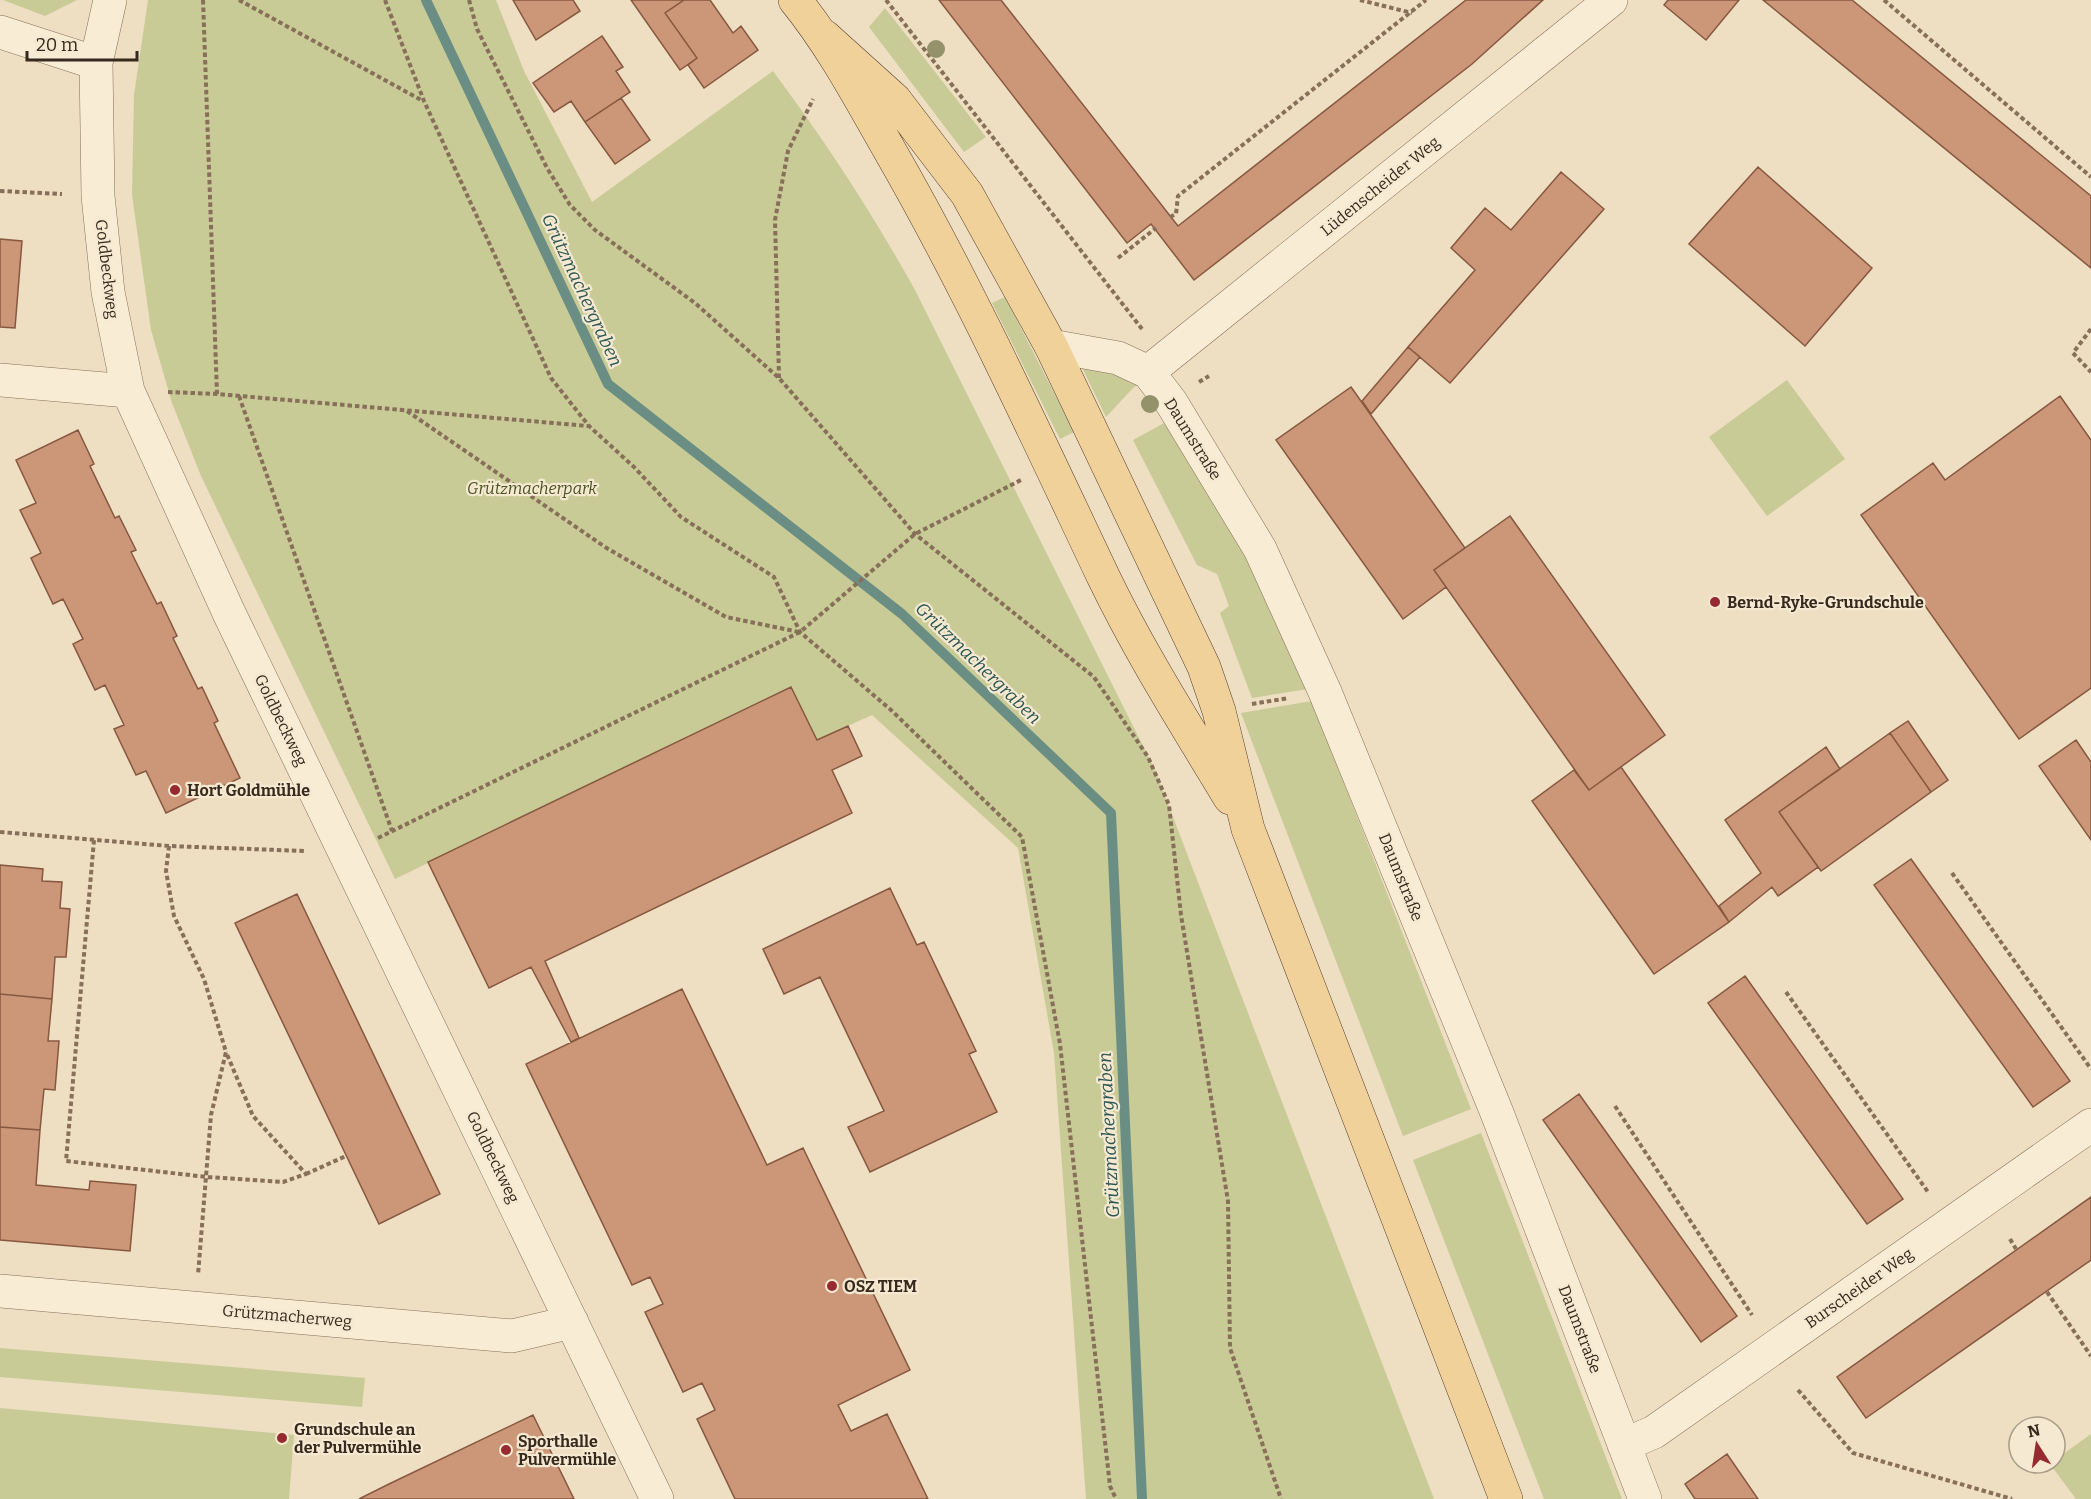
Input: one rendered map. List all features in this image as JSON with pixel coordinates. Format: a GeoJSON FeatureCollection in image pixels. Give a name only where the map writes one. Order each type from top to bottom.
{"type":"FeatureCollection","features":[{"type":"Feature","properties":{"kind":"main road"},"geometry":{"type":"LineString","coordinates":[[795,0],[824,36],[895,100],[967,194],[1051,346],[1204,667],[1219,711],[1248,829],[1506,1499]]}},
{"type":"Feature","properties":{"kind":"main road"},"geometry":{"type":"LineString","coordinates":[[824,36],[957,273],[1114,597],[1163,687],[1248,829]]}},
{"type":"Feature","properties":{"kind":"street","name":"Goldbeckweg"},"geometry":{"type":"LineString","coordinates":[[110,0],[96,63],[99,196],[108,292],[128,391],[229,613],[657,1499]]}},
{"type":"Feature","properties":{"kind":"street","name":"Lüdenscheider Weg"},"geometry":{"type":"LineString","coordinates":[[1148,372],[1611,0]]}},
{"type":"Feature","properties":{"kind":"street"},"geometry":{"type":"LineString","coordinates":[[0,32],[96,63]]}},
{"type":"Feature","properties":{"kind":"street","name":"Daumstraße"},"geometry":{"type":"LineString","coordinates":[[1051,346],[1118,358],[1148,372],[1171,402],[1260,549],[1325,692],[1497,1113],[1645,1499]]}},
{"type":"Feature","properties":{"kind":"street"},"geometry":{"type":"LineString","coordinates":[[0,380],[128,391]]}},
{"type":"Feature","properties":{"kind":"street","name":"Burscheider Weg"},"geometry":{"type":"LineString","coordinates":[[1624,1445],[1654,1432],[2091,1125]]}},
{"type":"Feature","properties":{"kind":"street","name":"Grützmacherweg"},"geometry":{"type":"LineString","coordinates":[[0,1291],[512,1336],[572,1322]]}},
{"type":"Feature","properties":{"kind":"path"},"geometry":{"type":"LineString","coordinates":[[203,0],[217,394]]}},
{"type":"Feature","properties":{"kind":"path"},"geometry":{"type":"LineString","coordinates":[[239,0],[424,101]]}},
{"type":"Feature","properties":{"kind":"path"},"geometry":{"type":"LineString","coordinates":[[385,0],[424,101],[551,378],[589,426],[634,467],[681,517],[774,577],[800,632],[891,710],[1022,837],[1060,1044],[1110,1486],[1116,1499]]}},
{"type":"Feature","properties":{"kind":"path"},"geometry":{"type":"LineString","coordinates":[[469,0],[483,40],[547,168],[570,205],[594,230],[695,303],[779,378],[915,534],[1094,677],[1148,757],[1169,805],[1181,915],[1228,1201],[1230,1348],[1281,1499]]}},
{"type":"Feature","properties":{"kind":"path"},"geometry":{"type":"LineString","coordinates":[[886,0],[1151,341],[1148,372]]}},
{"type":"Feature","properties":{"kind":"path"},"geometry":{"type":"LineString","coordinates":[[1360,0],[1412,13]]}},
{"type":"Feature","properties":{"kind":"path"},"geometry":{"type":"LineString","coordinates":[[1170,217],[1176,214],[1178,196],[1426,0]]}},
{"type":"Feature","properties":{"kind":"path"},"geometry":{"type":"LineString","coordinates":[[1884,0],[2091,177]]}},
{"type":"Feature","properties":{"kind":"path"},"geometry":{"type":"LineString","coordinates":[[779,378],[775,220],[788,151],[813,99]]}},
{"type":"Feature","properties":{"kind":"path"},"geometry":{"type":"LineString","coordinates":[[0,191],[99,196]]}},
{"type":"Feature","properties":{"kind":"path"},"geometry":{"type":"LineString","coordinates":[[1118,258],[1156,228]]}},
{"type":"Feature","properties":{"kind":"path"},"geometry":{"type":"LineString","coordinates":[[2091,329],[2073,353],[2091,372]]}},
{"type":"Feature","properties":{"kind":"path"},"geometry":{"type":"LineString","coordinates":[[128,391],[217,394],[589,426]]}},
{"type":"Feature","properties":{"kind":"path"},"geometry":{"type":"LineString","coordinates":[[239,396],[392,831]]}},
{"type":"Feature","properties":{"kind":"path"},"geometry":{"type":"LineString","coordinates":[[405,410],[605,547],[726,617],[800,632]]}},
{"type":"Feature","properties":{"kind":"path"},"geometry":{"type":"LineString","coordinates":[[0,832],[169,846],[346,853],[800,632],[915,534],[1025,478]]}},
{"type":"Feature","properties":{"kind":"path"},"geometry":{"type":"LineString","coordinates":[[1249,704],[1325,692]]}},
{"type":"Feature","properties":{"kind":"path"},"geometry":{"type":"LineString","coordinates":[[94,840],[66,1161],[207,1177],[283,1182],[346,1156]]}},
{"type":"Feature","properties":{"kind":"path"},"geometry":{"type":"LineString","coordinates":[[169,846],[166,871],[174,916],[204,979],[226,1052],[253,1116],[306,1174]]}},
{"type":"Feature","properties":{"kind":"path"},"geometry":{"type":"LineString","coordinates":[[1952,873],[2091,1069]]}},
{"type":"Feature","properties":{"kind":"path"},"geometry":{"type":"LineString","coordinates":[[1786,992],[1928,1192]]}},
{"type":"Feature","properties":{"kind":"path"},"geometry":{"type":"LineString","coordinates":[[195,1308],[211,1114],[226,1052]]}},
{"type":"Feature","properties":{"kind":"path"},"geometry":{"type":"LineString","coordinates":[[1615,1106],[1752,1315]]}},
{"type":"Feature","properties":{"kind":"path"},"geometry":{"type":"LineString","coordinates":[[2010,1239],[2016,1249]]}},
{"type":"Feature","properties":{"kind":"path"},"geometry":{"type":"LineString","coordinates":[[2047,1292],[2091,1356]]}},
{"type":"Feature","properties":{"kind":"path"},"geometry":{"type":"LineString","coordinates":[[1798,1390],[1853,1453],[2012,1499]]}},
{"type":"Feature","properties":{"kind":"green space"},"geometry":{"type":"Polygon","coordinates":[[[3,0],[77,0],[45,16],[3,0]]]}},
{"type":"Feature","properties":{"kind":"green space","name":"Grützmacherpark"},"geometry":{"type":"Polygon","coordinates":[[[148,0],[496,0],[524,71],[592,202],[773,71],[848,178],[915,290],[1155,770],[1434,1499],[1086,1499],[1054,1053],[1018,848],[872,715],[817,740],[791,687],[395,879],[201,476],[172,403],[151,330],[132,195],[134,95],[148,0]]]}},
{"type":"Feature","properties":{"kind":"green space"},"geometry":{"type":"Polygon","coordinates":[[[885,8],[986,137],[964,152],[869,27],[885,8]]]}},
{"type":"Feature","properties":{"kind":"green space"},"geometry":{"type":"Polygon","coordinates":[[[1005,297],[1074,432],[1060,439],[992,303],[1005,297]]]}},
{"type":"Feature","properties":{"kind":"green space"},"geometry":{"type":"Polygon","coordinates":[[[1077,357],[1143,383],[1134,387],[1106,417],[1077,357]]]}},
{"type":"Feature","properties":{"kind":"green space"},"geometry":{"type":"Polygon","coordinates":[[[1787,380],[1845,459],[1767,516],[1709,437],[1787,380]]]}},
{"type":"Feature","properties":{"kind":"green space"},"geometry":{"type":"Polygon","coordinates":[[[1168,421],[1232,521],[1308,689],[1252,698],[1220,613],[1229,606],[1217,574],[1197,565],[1133,440],[1168,421]]]}},
{"type":"Feature","properties":{"kind":"green space"},"geometry":{"type":"Polygon","coordinates":[[[1312,701],[1471,1109],[1403,1136],[1241,713],[1312,701]]]}},
{"type":"Feature","properties":{"kind":"green space"},"geometry":{"type":"Polygon","coordinates":[[[1481,1133],[1622,1499],[1544,1499],[1413,1160],[1481,1133]]]}},
{"type":"Feature","properties":{"kind":"green space"},"geometry":{"type":"Polygon","coordinates":[[[0,1348],[365,1378],[362,1407],[0,1377],[0,1348]]]}},
{"type":"Feature","properties":{"kind":"green space"},"geometry":{"type":"Polygon","coordinates":[[[0,1408],[294,1435],[289,1499],[0,1499],[0,1408]]]}},
{"type":"Feature","properties":{"kind":"green space"},"geometry":{"type":"Polygon","coordinates":[[[2091,1434],[2091,1499],[2076,1499],[2058,1475],[2067,1475],[2067,1451],[2091,1434]]]}},
{"type":"Feature","properties":{"kind":"building"},"geometry":{"type":"Polygon","coordinates":[[[513,0],[573,0],[580,11],[536,40],[513,0]]]}},
{"type":"Feature","properties":{"kind":"building"},"geometry":{"type":"Polygon","coordinates":[[[631,0],[684,0],[665,13],[697,58],[680,70],[631,0]]]}},
{"type":"Feature","properties":{"kind":"building"},"geometry":{"type":"Polygon","coordinates":[[[684,0],[710,0],[733,33],[741,26],[758,50],[704,88],[688,65],[697,58],[665,13],[684,0]]]}},
{"type":"Feature","properties":{"kind":"building"},"geometry":{"type":"Polygon","coordinates":[[[939,0],[1001,0],[1178,226],[1466,0],[1543,0],[1472,64],[1194,280],[1151,224],[1127,243],[939,0]]]}},
{"type":"Feature","properties":{"kind":"building"},"geometry":{"type":"Polygon","coordinates":[[[1668,0],[1739,0],[1706,40],[1664,5],[1668,0]]]}},
{"type":"Feature","properties":{"kind":"building"},"geometry":{"type":"Polygon","coordinates":[[[1763,0],[1852,0],[2091,196],[2091,268],[1763,0]]]}},
{"type":"Feature","properties":{"kind":"building"},"geometry":{"type":"Polygon","coordinates":[[[602,36],[623,67],[616,71],[630,92],[585,122],[571,101],[554,112],[533,83],[602,36]]]}},
{"type":"Feature","properties":{"kind":"building"},"geometry":{"type":"Polygon","coordinates":[[[621,98],[650,140],[615,164],[585,122],[621,98]]]}},
{"type":"Feature","properties":{"kind":"building"},"geometry":{"type":"Polygon","coordinates":[[[1758,167],[1872,268],[1805,346],[1689,244],[1758,167]]]}},
{"type":"Feature","properties":{"kind":"building"},"geometry":{"type":"Polygon","coordinates":[[[1561,172],[1604,209],[1450,383],[1408,347],[1475,270],[1451,248],[1485,208],[1511,230],[1561,172]]]}},
{"type":"Feature","properties":{"kind":"building"},"geometry":{"type":"Polygon","coordinates":[[[0,239],[22,241],[15,328],[0,327],[0,239]]]}},
{"type":"Feature","properties":{"kind":"building"},"geometry":{"type":"Polygon","coordinates":[[[1408,347],[1420,357],[1371,414],[1362,401],[1408,347]]]}},
{"type":"Feature","properties":{"kind":"building"},"geometry":{"type":"Polygon","coordinates":[[[1351,387],[1465,548],[1434,570],[1446,587],[1403,619],[1276,440],[1351,387]]]}},
{"type":"Feature","properties":{"kind":"building"},"geometry":{"type":"Polygon","coordinates":[[[2060,396],[2091,440],[2091,688],[2019,739],[1861,515],[1933,463],[1945,480],[2060,396]]]}},
{"type":"Feature","properties":{"kind":"building"},"geometry":{"type":"Polygon","coordinates":[[[78,430],[94,464],[90,466],[115,518],[119,516],[136,550],[131,552],[157,604],[161,602],[177,636],[173,638],[198,689],[202,687],[218,721],[214,723],[240,778],[166,813],[146,771],[136,775],[114,729],[124,725],[105,685],[95,690],[73,644],[83,639],[63,599],[53,604],[31,558],[41,553],[20,510],[36,503],[16,460],[78,430]]]}},
{"type":"Feature","properties":{"kind":"building"},"geometry":{"type":"Polygon","coordinates":[[[1510,516],[1665,735],[1589,790],[1434,570],[1510,516]]]}},
{"type":"Feature","properties":{"kind":"building"},"geometry":{"type":"Polygon","coordinates":[[[791,687],[817,740],[848,726],[862,756],[832,770],[852,813],[545,961],[579,1038],[571,1042],[531,967],[489,988],[428,862],[791,687]]]}},
{"type":"Feature","properties":{"kind":"building"},"geometry":{"type":"Polygon","coordinates":[[[1908,721],[1948,780],[1931,792],[1890,733],[1908,721]]]}},
{"type":"Feature","properties":{"kind":"building"},"geometry":{"type":"Polygon","coordinates":[[[1890,733],[1931,792],[1821,871],[1779,812],[1890,733]]]}},
{"type":"Feature","properties":{"kind":"building"},"geometry":{"type":"Polygon","coordinates":[[[2076,740],[2091,762],[2091,840],[2039,766],[2076,740]]]}},
{"type":"Feature","properties":{"kind":"building"},"geometry":{"type":"Polygon","coordinates":[[[1826,747],[1840,769],[1779,812],[1818,867],[1778,896],[1772,887],[1729,922],[1719,906],[1761,873],[1725,820],[1826,747]]]}},
{"type":"Feature","properties":{"kind":"building"},"geometry":{"type":"Polygon","coordinates":[[[1621,767],[1729,922],[1654,974],[1532,801],[1574,770],[1589,790],[1621,767]]]}},
{"type":"Feature","properties":{"kind":"building"},"geometry":{"type":"Polygon","coordinates":[[[1911,859],[2070,1081],[2033,1107],[1874,885],[1911,859]]]}},
{"type":"Feature","properties":{"kind":"building"},"geometry":{"type":"Polygon","coordinates":[[[0,865],[43,869],[42,881],[62,882],[60,908],[70,909],[66,957],[55,957],[52,999],[0,994],[0,865]]]}},
{"type":"Feature","properties":{"kind":"building"},"geometry":{"type":"Polygon","coordinates":[[[890,888],[917,945],[924,942],[976,1051],[969,1054],[997,1112],[870,1172],[848,1127],[884,1111],[820,977],[784,994],[763,949],[890,888]]]}},
{"type":"Feature","properties":{"kind":"building"},"geometry":{"type":"Polygon","coordinates":[[[297,894],[440,1194],[379,1224],[235,923],[297,894]]]}},
{"type":"Feature","properties":{"kind":"building"},"geometry":{"type":"Polygon","coordinates":[[[1745,976],[1903,1199],[1867,1224],[1708,1003],[1745,976]]]}},
{"type":"Feature","properties":{"kind":"building"},"geometry":{"type":"Polygon","coordinates":[[[682,989],[767,1165],[803,1148],[910,1370],[838,1405],[851,1431],[887,1414],[928,1499],[735,1499],[697,1419],[715,1410],[702,1383],[683,1392],[645,1312],[663,1304],[650,1277],[632,1285],[526,1064],[682,989]]]}},
{"type":"Feature","properties":{"kind":"building"},"geometry":{"type":"Polygon","coordinates":[[[0,994],[52,999],[48,1041],[59,1041],[55,1090],[44,1089],[40,1130],[0,1127],[0,994]]]}},
{"type":"Feature","properties":{"kind":"building"},"geometry":{"type":"Polygon","coordinates":[[[1579,1094],[1737,1316],[1701,1342],[1543,1120],[1579,1094]]]}},
{"type":"Feature","properties":{"kind":"building"},"geometry":{"type":"Polygon","coordinates":[[[0,1127],[40,1130],[36,1185],[89,1190],[90,1181],[136,1185],[130,1251],[0,1240],[0,1127]]]}},
{"type":"Feature","properties":{"kind":"building"},"geometry":{"type":"Polygon","coordinates":[[[2091,1197],[2091,1260],[1866,1418],[1837,1377],[2091,1197]]]}},
{"type":"Feature","properties":{"kind":"building","name":"Sporthalle Pulvermühle"},"geometry":{"type":"Polygon","coordinates":[[[533,1415],[574,1499],[359,1499],[389,1484],[533,1415]]]}},
{"type":"Feature","properties":{"kind":"building"},"geometry":{"type":"Polygon","coordinates":[[[1727,1454],[1758,1499],[1695,1499],[1685,1484],[1727,1454]]]}},
{"type":"Feature","properties":{"kind":"waterway","name":"Grützmachergraben"},"geometry":{"type":"LineString","coordinates":[[426,0],[608,384],[902,614],[1111,813],[1142,1499]]}},
{"type":"Feature","properties":{"kind":"place","name":"Bernd-Ryke-Grundschule"},"geometry":{"type":"Point","coordinates":[1715,602]}},
{"type":"Feature","properties":{"kind":"place","name":"Hort Goldmühle"},"geometry":{"type":"Point","coordinates":[175,790]}},
{"type":"Feature","properties":{"kind":"place","name":"OSZ TIEM"},"geometry":{"type":"Point","coordinates":[832,1286]}},
{"type":"Feature","properties":{"kind":"place","name":"Grundschule an der Pulvermühle"},"geometry":{"type":"Point","coordinates":[282,1438]}},
{"type":"Feature","properties":{"kind":"place","name":"Sporthalle Pulvermühle"},"geometry":{"type":"Point","coordinates":[506,1450]}}]}
